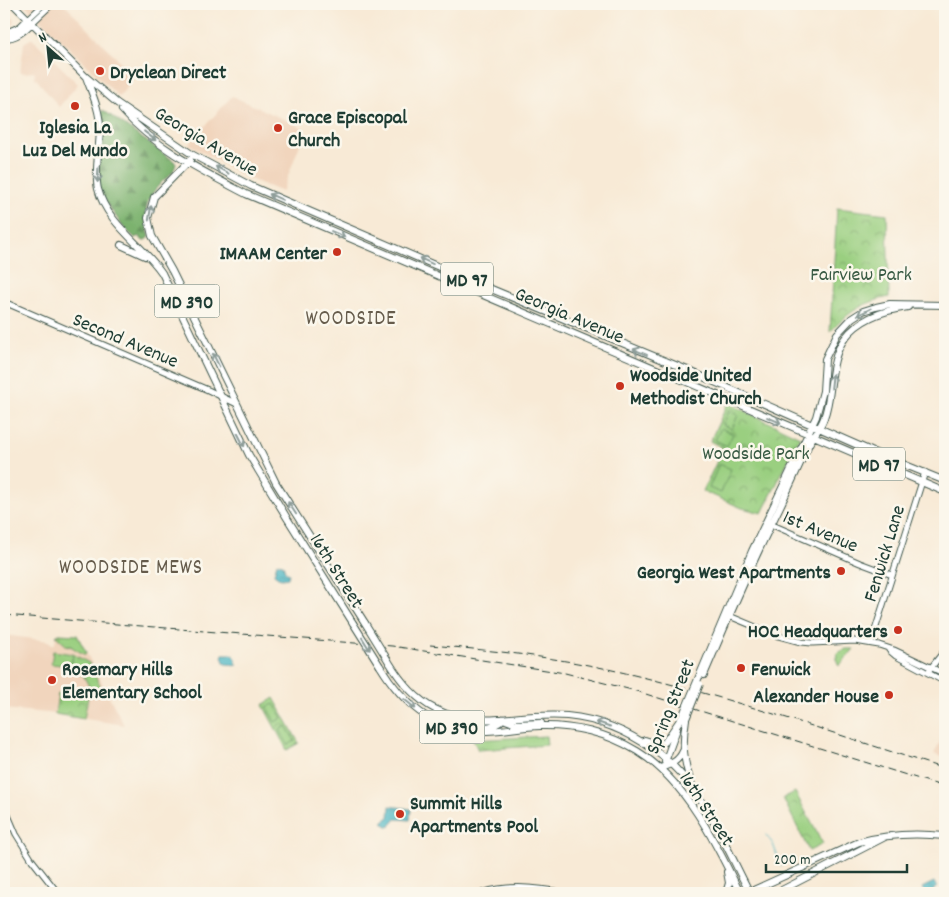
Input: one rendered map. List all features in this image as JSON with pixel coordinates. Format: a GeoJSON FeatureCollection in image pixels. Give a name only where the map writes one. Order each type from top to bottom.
{"type":"FeatureCollection","features":[{"type":"Feature","properties":{"kind":"main road","name":"Georgia Avenue"},"geometry":{"type":"LineString","coordinates":[[13,4],[85,76],[117,103],[193,155],[251,186],[945,481]]}},
{"type":"Feature","properties":{"kind":"main road"},"geometry":{"type":"LineString","coordinates":[[4,34],[30,21]]}},
{"type":"Feature","properties":{"kind":"main road"},"geometry":{"type":"LineString","coordinates":[[4,38],[16,36],[24,31],[30,21]]}},
{"type":"Feature","properties":{"kind":"main road","name":"16th Street"},"geometry":{"type":"LineString","coordinates":[[85,76],[100,118],[97,187],[102,200],[117,222],[150,258],[167,282],[249,455],[286,518],[395,690],[413,708],[445,725],[474,731],[550,726],[569,727],[594,732],[616,740],[637,751],[660,768],[676,784],[694,810],[740,893]]}},
{"type":"Feature","properties":{"kind":"main road","name":"Georgia Avenue"},"geometry":{"type":"LineString","coordinates":[[117,103],[134,124],[188,162],[246,194],[945,492]]}},
{"type":"Feature","properties":{"kind":"main road","name":"16th Street"},"geometry":{"type":"LineString","coordinates":[[193,155],[154,197],[148,218],[152,236],[172,271],[281,492],[406,687],[430,707],[464,718],[474,720],[552,715],[567,716],[597,722],[627,734],[656,750],[669,762],[704,805],[749,893]]}},
{"type":"Feature","properties":{"kind":"main road"},"geometry":{"type":"LineString","coordinates":[[121,244],[150,258]]}},
{"type":"Feature","properties":{"kind":"main road","name":"Spring Street"},"geometry":{"type":"LineString","coordinates":[[669,762],[684,718],[727,614],[815,426],[823,391],[825,359],[833,342],[847,323],[863,311],[883,305],[945,305]]}},
{"type":"Feature","properties":{"kind":"main road"},"geometry":{"type":"LineString","coordinates":[[445,725],[450,723],[494,726],[503,718],[516,724],[539,722],[550,726]]}},
{"type":"Feature","properties":{"kind":"main road"},"geometry":{"type":"LineString","coordinates":[[627,734],[660,745],[665,742],[684,718]]}},
{"type":"Feature","properties":{"kind":"main road","name":"Spring Street"},"geometry":{"type":"LineString","coordinates":[[660,768],[682,755],[684,718]]}},
{"type":"Feature","properties":{"kind":"main road"},"geometry":{"type":"LineString","coordinates":[[683,750],[685,765],[694,791]]}},
{"type":"Feature","properties":{"kind":"main road"},"geometry":{"type":"LineString","coordinates":[[749,893],[844,848],[877,837],[901,834],[945,836]]}},
{"type":"Feature","properties":{"kind":"main road"},"geometry":{"type":"LineString","coordinates":[[776,893],[886,836]]}},
{"type":"Feature","properties":{"kind":"main road"},"geometry":{"type":"LineString","coordinates":[[726,866],[728,883],[726,893]]}},
{"type":"Feature","properties":{"kind":"main road"},"geometry":{"type":"LineString","coordinates":[[483,893],[520,887],[564,893]]}},
{"type":"Feature","properties":{"kind":"street"},"geometry":{"type":"LineString","coordinates":[[30,21],[44,4]]}},
{"type":"Feature","properties":{"kind":"street"},"geometry":{"type":"LineString","coordinates":[[30,21],[51,4]]}},
{"type":"Feature","properties":{"kind":"street","name":"Second Avenue"},"geometry":{"type":"LineString","coordinates":[[4,302],[237,404]]}},
{"type":"Feature","properties":{"kind":"street","name":"Fenwick Lane"},"geometry":{"type":"LineString","coordinates":[[871,643],[925,472]]}},
{"type":"Feature","properties":{"kind":"street","name":"1st Avenue"},"geometry":{"type":"LineString","coordinates":[[768,523],[892,575]]}},
{"type":"Feature","properties":{"kind":"street"},"geometry":{"type":"LineString","coordinates":[[727,614],[775,635],[801,642],[812,644],[855,641],[871,643],[894,650],[945,674]]}},
{"type":"Feature","properties":{"kind":"street"},"geometry":{"type":"LineString","coordinates":[[886,648],[896,656],[945,682]]}},
{"type":"Feature","properties":{"kind":"street"},"geometry":{"type":"LineString","coordinates":[[927,672],[945,650]]}},
{"type":"Feature","properties":{"kind":"street"},"geometry":{"type":"LineString","coordinates":[[4,806],[16,834],[32,860],[58,893]]}},
{"type":"Feature","properties":{"kind":"shaded area"},"geometry":{"type":"Polygon","coordinates":[[[24,4],[64,4],[135,77],[119,97],[24,4]]]}},
{"type":"Feature","properties":{"kind":"shaded area"},"geometry":{"type":"Polygon","coordinates":[[[4,8],[14,19],[12,28],[4,31],[4,8]]]}},
{"type":"Feature","properties":{"kind":"shaded area"},"geometry":{"type":"Polygon","coordinates":[[[32,38],[78,84],[59,107],[34,76],[36,72],[20,73],[24,43],[32,38]]]}},
{"type":"Feature","properties":{"kind":"shaded area"},"geometry":{"type":"Polygon","coordinates":[[[232,96],[303,128],[302,139],[282,192],[245,177],[189,144],[232,96]]]}},
{"type":"Feature","properties":{"kind":"shaded area","name":"Rosemary Hills Elementary School"},"geometry":{"type":"Polygon","coordinates":[[[4,635],[48,641],[55,644],[56,635],[77,635],[124,725],[48,713],[4,709],[4,635]]]}},
{"type":"Feature","properties":{"kind":"shaded area"},"geometry":{"type":"Polygon","coordinates":[[[945,731],[945,758],[934,754],[945,731]]]}},
{"type":"Feature","properties":{"kind":"green space"},"geometry":{"type":"Polygon","coordinates":[[[103,110],[176,164],[172,173],[157,187],[149,200],[146,220],[150,237],[143,241],[139,236],[135,238],[123,227],[98,188],[101,114],[103,110]]]}},
{"type":"Feature","properties":{"kind":"green space","name":"Fairview Park"},"geometry":{"type":"Polygon","coordinates":[[[837,208],[887,214],[889,297],[856,309],[830,332],[837,208]]]}},
{"type":"Feature","properties":{"kind":"green space","name":"Woodside Park"},"geometry":{"type":"Polygon","coordinates":[[[728,403],[800,437],[762,513],[742,508],[703,491],[723,448],[710,441],[728,403]]]}},
{"type":"Feature","properties":{"kind":"green space"},"geometry":{"type":"Polygon","coordinates":[[[729,411],[738,415],[732,429],[723,425],[729,411]]]}},
{"type":"Feature","properties":{"kind":"green space"},"geometry":{"type":"Polygon","coordinates":[[[721,428],[733,434],[727,446],[715,440],[721,428]]]}},
{"type":"Feature","properties":{"kind":"green space"},"geometry":{"type":"Polygon","coordinates":[[[738,443],[752,449],[750,455],[736,450],[738,443]]]}},
{"type":"Feature","properties":{"kind":"green space","name":"Woodside Park"},"geometry":{"type":"Polygon","coordinates":[[[719,464],[731,469],[721,493],[709,488],[719,464]]]}},
{"type":"Feature","properties":{"kind":"green space"},"geometry":{"type":"Polygon","coordinates":[[[59,634],[77,635],[86,652],[85,655],[70,646],[68,647],[56,636],[59,634]]]}},
{"type":"Feature","properties":{"kind":"green space"},"geometry":{"type":"Polygon","coordinates":[[[846,649],[854,649],[839,666],[836,659],[837,653],[846,649]]]}},
{"type":"Feature","properties":{"kind":"green space"},"geometry":{"type":"Polygon","coordinates":[[[53,651],[73,654],[71,666],[51,664],[53,651]]]}},
{"type":"Feature","properties":{"kind":"green space"},"geometry":{"type":"Polygon","coordinates":[[[73,654],[89,663],[102,690],[92,692],[83,675],[70,672],[73,654]]]}},
{"type":"Feature","properties":{"kind":"green space"},"geometry":{"type":"Polygon","coordinates":[[[58,693],[88,697],[84,719],[55,714],[58,693]]]}},
{"type":"Feature","properties":{"kind":"green space"},"geometry":{"type":"Polygon","coordinates":[[[274,698],[299,743],[287,750],[263,705],[274,698]]]}},
{"type":"Feature","properties":{"kind":"green space"},"geometry":{"type":"Polygon","coordinates":[[[274,704],[282,718],[275,722],[267,707],[274,704]]]}},
{"type":"Feature","properties":{"kind":"green space"},"geometry":{"type":"Polygon","coordinates":[[[286,726],[295,741],[288,745],[280,730],[286,726]]]}},
{"type":"Feature","properties":{"kind":"green space"},"geometry":{"type":"Polygon","coordinates":[[[546,736],[547,745],[478,750],[473,740],[546,736]]]}},
{"type":"Feature","properties":{"kind":"green space"},"geometry":{"type":"Polygon","coordinates":[[[795,792],[823,844],[809,851],[783,798],[795,792]]]}},
{"type":"Feature","properties":{"kind":"water"},"geometry":{"type":"Polygon","coordinates":[[[277,563],[283,564],[285,571],[289,574],[288,578],[281,579],[274,574],[277,563]]]}},
{"type":"Feature","properties":{"kind":"water"},"geometry":{"type":"Polygon","coordinates":[[[223,654],[231,654],[236,658],[236,665],[225,664],[222,657],[223,654]]]}},
{"type":"Feature","properties":{"kind":"water","name":"Summit Hills Apartments Pool"},"geometry":{"type":"Polygon","coordinates":[[[390,806],[411,809],[410,820],[396,819],[390,826],[386,826],[383,821],[389,817],[390,806]]]}},
{"type":"Feature","properties":{"kind":"water"},"geometry":{"type":"Polygon","coordinates":[[[934,882],[937,888],[933,890],[934,892],[925,893],[922,888],[934,882]]]}},
{"type":"Feature","properties":{"kind":"waterway"},"geometry":{"type":"LineString","coordinates":[[766,835],[773,844],[781,866]]}},
{"type":"Feature","properties":{"kind":"railway"},"geometry":{"type":"LineString","coordinates":[[4,615],[392,646],[565,673],[636,691],[945,787]]}},
{"type":"Feature","properties":{"kind":"railway"},"geometry":{"type":"LineString","coordinates":[[430,645],[560,660],[646,678],[775,714],[945,769]]}},
{"type":"Feature","properties":{"kind":"place","name":"Dryclean Direct"},"geometry":{"type":"Point","coordinates":[100,71]}},
{"type":"Feature","properties":{"kind":"place","name":"Iglesia La Luz Del Mundo"},"geometry":{"type":"Point","coordinates":[75,106]}},
{"type":"Feature","properties":{"kind":"place","name":"Grace Episcopal Church"},"geometry":{"type":"Point","coordinates":[278,128]}},
{"type":"Feature","properties":{"kind":"place","name":"IMAAM Center"},"geometry":{"type":"Point","coordinates":[337,252]}},
{"type":"Feature","properties":{"kind":"place","name":"Woodside United Methodist Church"},"geometry":{"type":"Point","coordinates":[620,386]}},
{"type":"Feature","properties":{"kind":"place","name":"Georgia West Apartments"},"geometry":{"type":"Point","coordinates":[841,571]}},
{"type":"Feature","properties":{"kind":"place","name":"HOC Headquarters"},"geometry":{"type":"Point","coordinates":[898,630]}},
{"type":"Feature","properties":{"kind":"place","name":"Fenwick"},"geometry":{"type":"Point","coordinates":[741,668]}},
{"type":"Feature","properties":{"kind":"place","name":"Rosemary Hills Elementary School"},"geometry":{"type":"Point","coordinates":[52,680]}},
{"type":"Feature","properties":{"kind":"place","name":"Alexander House"},"geometry":{"type":"Point","coordinates":[889,695]}},
{"type":"Feature","properties":{"kind":"place","name":"Summit Hills Apartments Pool"},"geometry":{"type":"Point","coordinates":[400,814]}},
{"type":"Feature","properties":{"kind":"district","name":"WOODSIDE"},"geometry":{"type":"Point","coordinates":[351,317]}},
{"type":"Feature","properties":{"kind":"district","name":"WOODSIDE MEWS"},"geometry":{"type":"Point","coordinates":[131,566]}}]}
